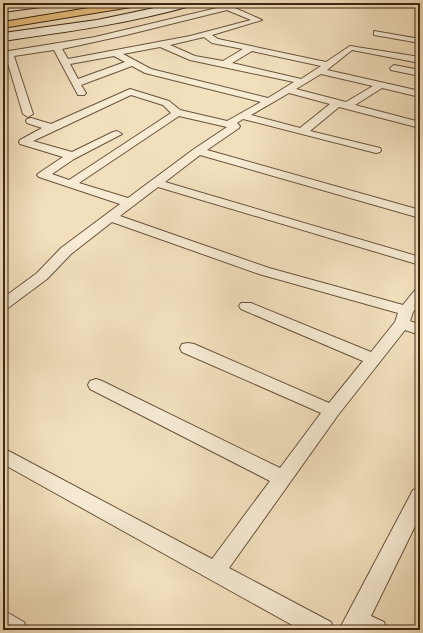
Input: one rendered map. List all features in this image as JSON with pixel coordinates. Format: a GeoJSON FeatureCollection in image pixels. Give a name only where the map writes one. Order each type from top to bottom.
{"type":"FeatureCollection","features":[{"type":"Feature","properties":{"kind":"highway"},"geometry":{"type":"LineString","coordinates":[[3,19],[56,13],[110,3]]}},
{"type":"Feature","properties":{"kind":"highway"},"geometry":{"type":"LineString","coordinates":[[3,25],[137,3]]}},
{"type":"Feature","properties":{"kind":"street"},"geometry":{"type":"LineString","coordinates":[[10,7],[48,3]]}},
{"type":"Feature","properties":{"kind":"street"},"geometry":{"type":"LineString","coordinates":[[3,37],[62,29],[130,17],[190,3]]}},
{"type":"Feature","properties":{"kind":"street"},"geometry":{"type":"LineString","coordinates":[[51,128],[30,117],[6,54],[57,47],[153,28],[246,3]]}},
{"type":"Feature","properties":{"kind":"street"},"geometry":{"type":"LineString","coordinates":[[65,62],[180,40],[258,20],[228,8]]}},
{"type":"Feature","properties":{"kind":"street"},"geometry":{"type":"LineString","coordinates":[[130,17],[180,40]]}},
{"type":"Feature","properties":{"kind":"street"},"geometry":{"type":"LineString","coordinates":[[377,33],[420,41]]}},
{"type":"Feature","properties":{"kind":"street"},"geometry":{"type":"LineString","coordinates":[[205,34],[215,41],[328,65]]}},
{"type":"Feature","properties":{"kind":"street"},"geometry":{"type":"LineString","coordinates":[[161,44],[193,58],[304,82]]}},
{"type":"Feature","properties":{"kind":"street"},"geometry":{"type":"LineString","coordinates":[[57,47],[81,93]]}},
{"type":"Feature","properties":{"kind":"street"},"geometry":{"type":"LineString","coordinates":[[224,64],[252,48]]}},
{"type":"Feature","properties":{"kind":"street"},"geometry":{"type":"LineString","coordinates":[[229,124],[320,72],[350,48],[420,60]]}},
{"type":"Feature","properties":{"kind":"street"},"geometry":{"type":"LineString","coordinates":[[115,53],[148,71],[269,101]]}},
{"type":"Feature","properties":{"kind":"street"},"geometry":{"type":"LineString","coordinates":[[77,83],[133,62]]}},
{"type":"Feature","properties":{"kind":"street"},"geometry":{"type":"LineString","coordinates":[[394,68],[420,73]]}},
{"type":"Feature","properties":{"kind":"street"},"geometry":{"type":"LineString","coordinates":[[320,72],[420,94]]}},
{"type":"Feature","properties":{"kind":"street"},"geometry":{"type":"LineString","coordinates":[[302,132],[343,104],[379,86]]}},
{"type":"Feature","properties":{"kind":"street"},"geometry":{"type":"LineString","coordinates":[[288,90],[420,125]]}},
{"type":"Feature","properties":{"kind":"street"},"geometry":{"type":"LineString","coordinates":[[70,157],[70,155],[24,142],[130,92],[166,104],[177,113]]}},
{"type":"Feature","properties":{"kind":"street"},"geometry":{"type":"LineString","coordinates":[[3,305],[42,276],[66,251],[110,217],[198,151],[235,126],[185,113],[177,113],[70,184]]}},
{"type":"Feature","properties":{"kind":"street"},"geometry":{"type":"LineString","coordinates":[[242,116],[376,150]]}},
{"type":"Feature","properties":{"kind":"street"},"geometry":{"type":"LineString","coordinates":[[117,134],[70,157],[43,174],[130,203]]}},
{"type":"Feature","properties":{"kind":"street"},"geometry":{"type":"LineString","coordinates":[[198,151],[420,214]]}},
{"type":"Feature","properties":{"kind":"street"},"geometry":{"type":"LineString","coordinates":[[156,183],[420,261]]}},
{"type":"Feature","properties":{"kind":"street"},"geometry":{"type":"LineString","coordinates":[[110,217],[264,271],[404,317],[420,330]]}},
{"type":"Feature","properties":{"kind":"street"},"geometry":{"type":"LineString","coordinates":[[215,571],[332,411],[374,359],[420,293]]}},
{"type":"Feature","properties":{"kind":"street"},"geometry":{"type":"LineString","coordinates":[[246,306],[374,359]]}},
{"type":"Feature","properties":{"kind":"street"},"geometry":{"type":"LineString","coordinates":[[188,348],[332,411]]}},
{"type":"Feature","properties":{"kind":"street"},"geometry":{"type":"LineString","coordinates":[[96,384],[282,478]]}},
{"type":"Feature","properties":{"kind":"street"},"geometry":{"type":"LineString","coordinates":[[3,455],[323,630]]}},
{"type":"Feature","properties":{"kind":"street"},"geometry":{"type":"LineString","coordinates":[[361,627],[418,503]]}},
{"type":"Feature","properties":{"kind":"street"},"geometry":{"type":"LineString","coordinates":[[3,621],[16,630]]}}]}
